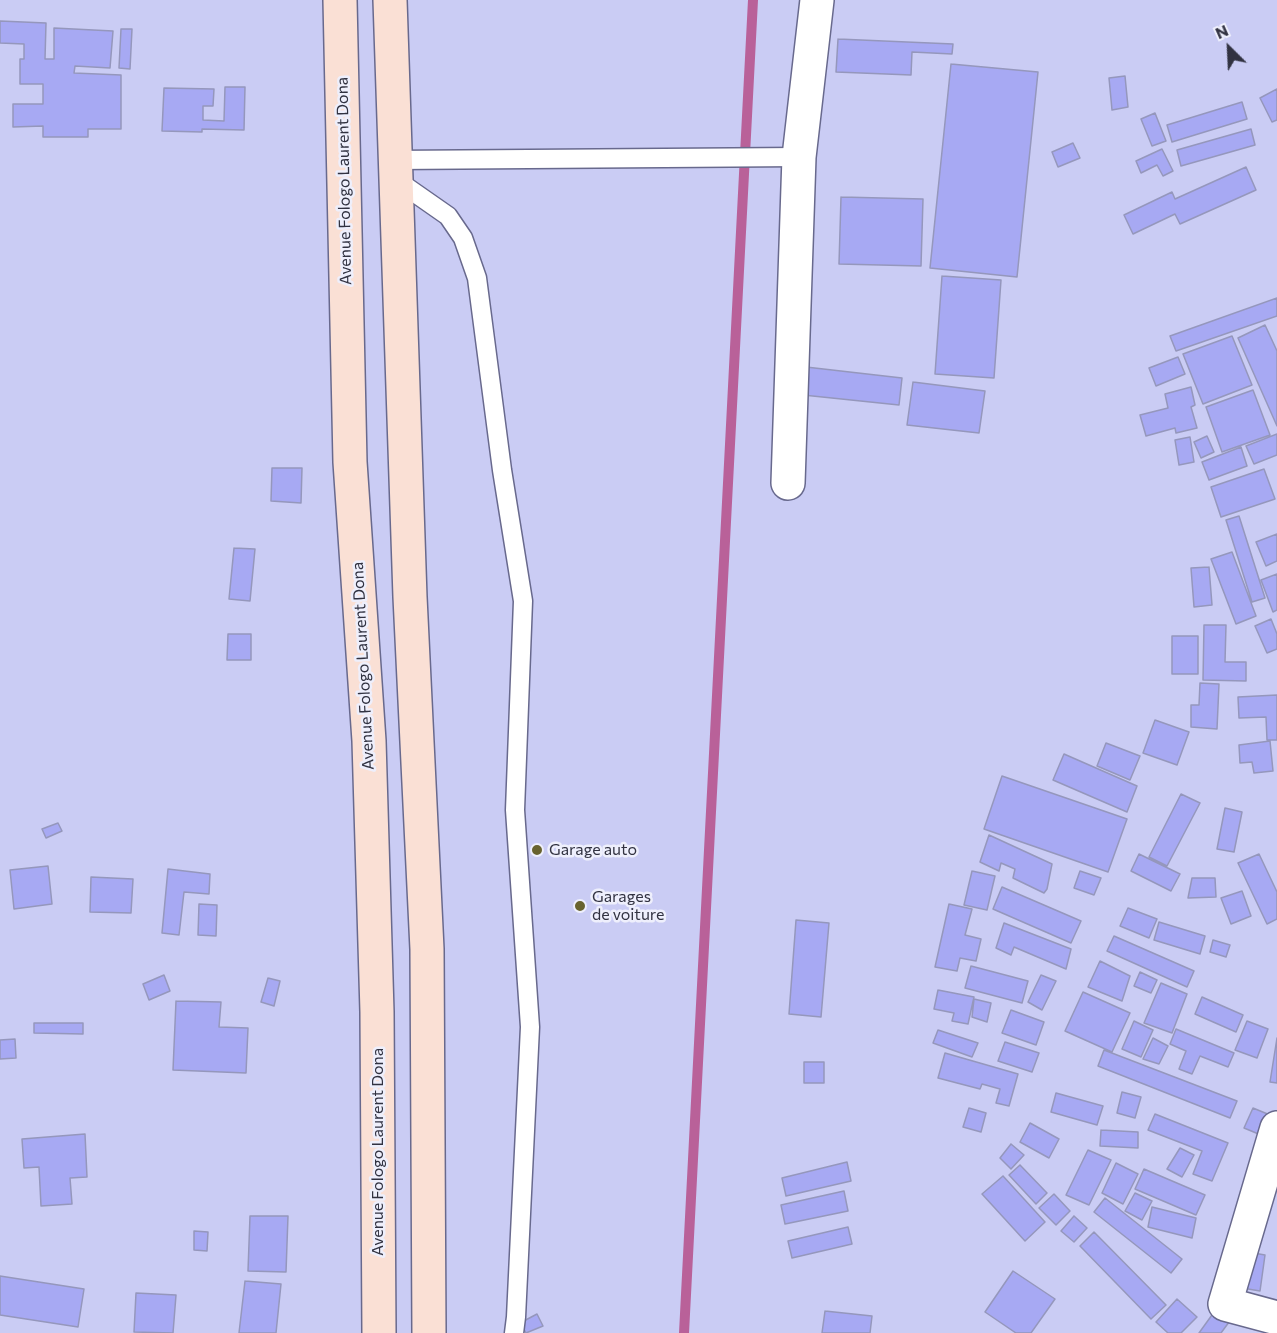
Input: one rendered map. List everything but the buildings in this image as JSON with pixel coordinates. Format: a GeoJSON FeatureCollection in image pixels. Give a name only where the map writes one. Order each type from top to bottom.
{"type":"FeatureCollection","features":[{"type":"Feature","properties":{"kind":"main road","name":"Avenue Fologo Laurent Dona"},"geometry":{"type":"LineString","coordinates":[[340,0],[350,462],[369,741],[377,1000],[379,1333]]}},
{"type":"Feature","properties":{"kind":"main road"},"geometry":{"type":"LineString","coordinates":[[390,0],[410,597],[427,949],[429,1333]]}},
{"type":"Feature","properties":{"kind":"street"},"geometry":{"type":"LineString","coordinates":[[788,483],[784,157],[817,0]]}},
{"type":"Feature","properties":{"kind":"street"},"geometry":{"type":"LineString","coordinates":[[1277,1128],[1225,1304],[1277,1317]]}},
{"type":"Feature","properties":{"kind":"lane"},"geometry":{"type":"LineString","coordinates":[[395,169],[784,157]]}},
{"type":"Feature","properties":{"kind":"lane"},"geometry":{"type":"LineString","coordinates":[[395,169],[448,216],[463,238],[477,278],[502,470],[523,601],[515,810],[530,1027],[514,1333]]}},
{"type":"Feature","properties":{"kind":"waterway"},"geometry":{"type":"LineString","coordinates":[[684,1333],[753,0]]}},
{"type":"Feature","properties":{"kind":"place","name":"Garage auto"},"geometry":{"type":"Point","coordinates":[537,850]}},
{"type":"Feature","properties":{"kind":"place","name":"Garages de voiture"},"geometry":{"type":"Point","coordinates":[580,906]}}]}
